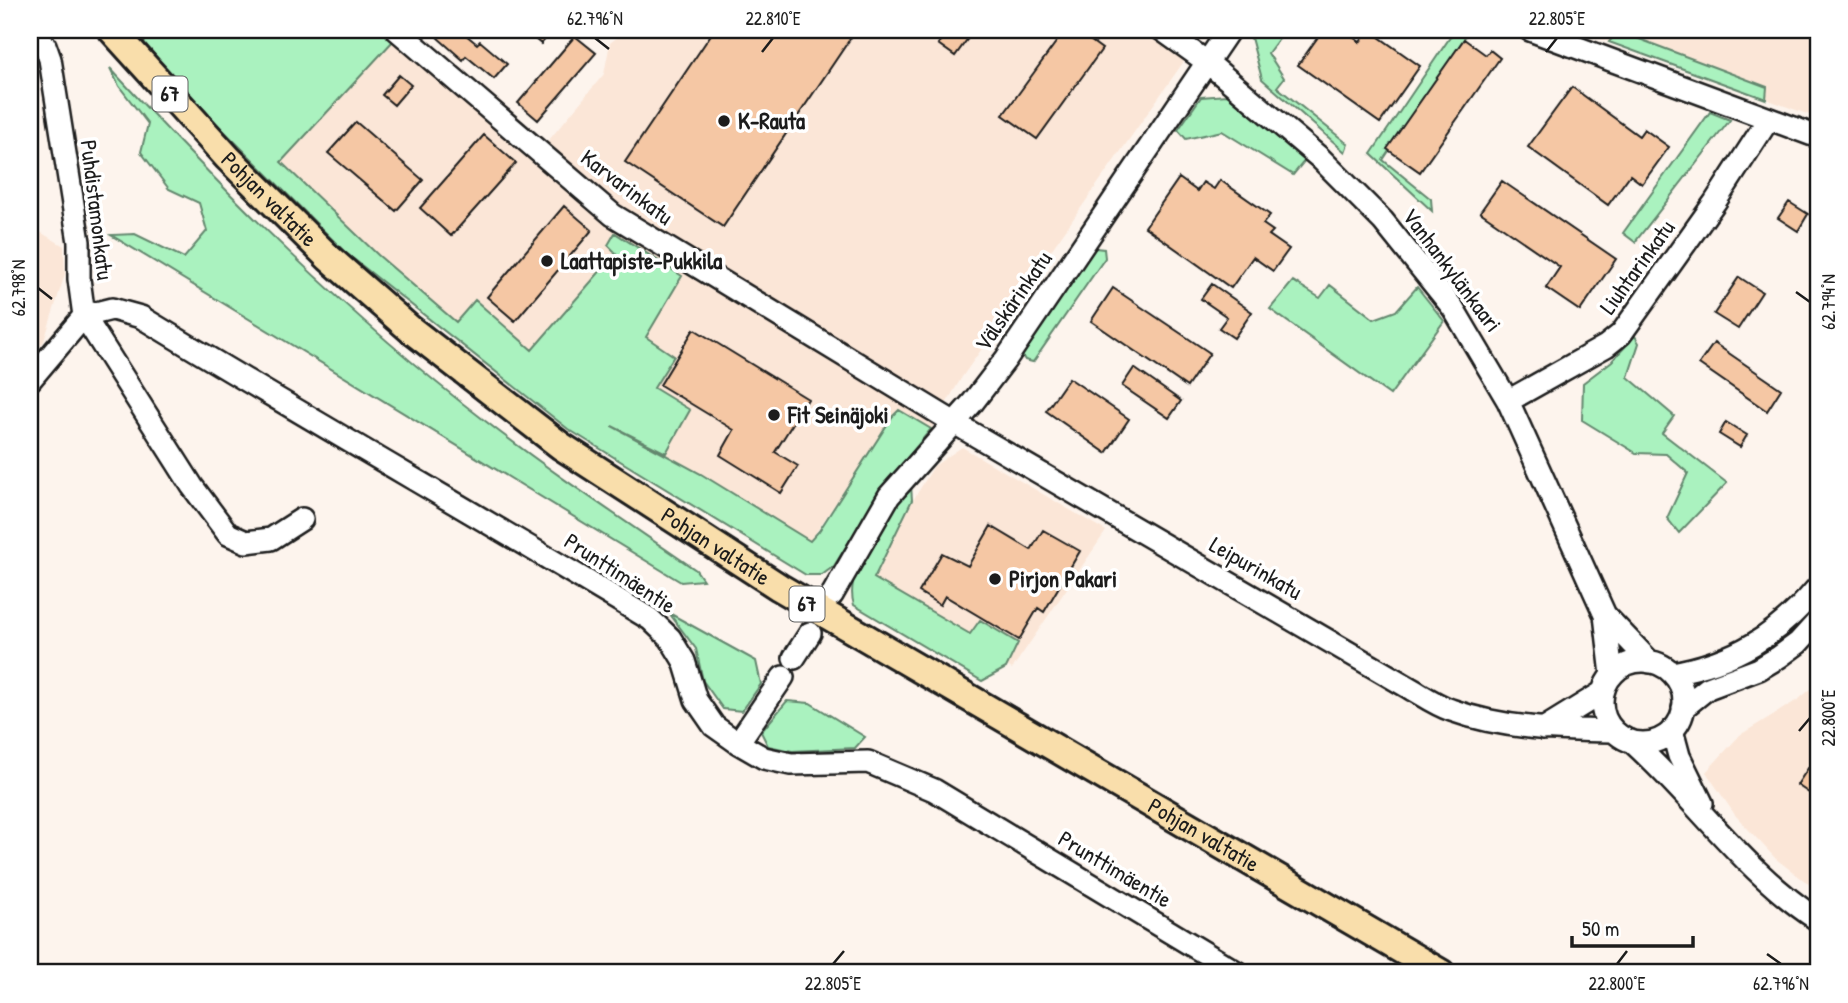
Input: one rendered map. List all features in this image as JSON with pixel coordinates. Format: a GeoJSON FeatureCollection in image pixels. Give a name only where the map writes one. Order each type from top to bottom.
{"type":"FeatureCollection","features":[{"type":"Feature","properties":{"kind":"main road","name":"Pohjan valtatie"},"geometry":{"type":"LineString","coordinates":[[112,30],[228,158],[329,258],[419,336],[561,446],[779,587],[1441,973]]}},
{"type":"Feature","properties":{"kind":"street","name":"Karvarinkatu"},"geometry":{"type":"LineString","coordinates":[[397,30],[613,215],[955,422]]}},
{"type":"Feature","properties":{"kind":"street","name":"Vanhankylänkaari"},"geometry":{"type":"LineString","coordinates":[[1162,30],[1207,62],[1320,158],[1383,221],[1453,308],[1508,401],[1605,615],[1650,662]]}},
{"type":"Feature","properties":{"kind":"street","name":"Välskärinkatu"},"geometry":{"type":"LineString","coordinates":[[832,595],[889,496],[955,422],[1006,359],[1229,30]]}},
{"type":"Feature","properties":{"kind":"street"},"geometry":{"type":"LineString","coordinates":[[1530,30],[1818,137]]}},
{"type":"Feature","properties":{"kind":"street","name":"Puhdistamonkatu"},"geometry":{"type":"LineString","coordinates":[[30,37],[45,45],[50,59],[78,233],[84,316]]}},
{"type":"Feature","properties":{"kind":"street","name":"Liuhtarinkatu"},"geometry":{"type":"LineString","coordinates":[[1508,401],[1606,346],[1621,334],[1716,202],[1768,120]]}},
{"type":"Feature","properties":{"kind":"street","name":"Prunttimäentie"},"geometry":{"type":"LineString","coordinates":[[84,316],[112,309],[141,317],[325,429],[502,530],[650,619],[670,638],[684,661],[696,700],[714,726],[764,758],[790,764],[868,762],[934,790],[1238,973]]}},
{"type":"Feature","properties":{"kind":"street"},"geometry":{"type":"LineString","coordinates":[[30,380],[84,316],[192,486],[228,534],[246,542],[271,539],[302,519]]}},
{"type":"Feature","properties":{"kind":"street","name":"Leipurinkatu"},"geometry":{"type":"LineString","coordinates":[[955,422],[1450,710],[1490,721],[1622,736]]}},
{"type":"Feature","properties":{"kind":"street"},"geometry":{"type":"LineString","coordinates":[[1543,729],[1608,684],[1623,666],[1650,662],[1672,673],[1700,668],[1762,640],[1786,624],[1818,587]]}},
{"type":"Feature","properties":{"kind":"street","name":"Vanhankylänkaari"},"geometry":{"type":"LineString","coordinates":[[1605,615],[1608,684]]}},
{"type":"Feature","properties":{"kind":"street"},"geometry":{"type":"LineString","coordinates":[[1622,736],[1653,742],[1672,730],[1683,708],[1708,688],[1759,669],[1779,657],[1818,621]]}},
{"type":"Feature","properties":{"kind":"street"},"geometry":{"type":"LineString","coordinates":[[738,743],[810,633]]}},
{"type":"Feature","properties":{"kind":"street"},"geometry":{"type":"LineString","coordinates":[[1672,673],[1683,696],[1683,708]]}},
{"type":"Feature","properties":{"kind":"street"},"geometry":{"type":"LineString","coordinates":[[1608,684],[1605,719],[1713,823],[1748,865],[1786,899],[1818,920]]}},
{"type":"Feature","properties":{"kind":"street"},"geometry":{"type":"LineString","coordinates":[[1672,730],[1679,756],[1713,823]]}},
{"type":"Feature","properties":{"kind":"shaded area"},"geometry":{"type":"Polygon","coordinates":[[[627,30],[1206,30],[962,377],[931,429],[899,410],[810,541],[701,474],[549,392],[457,322],[378,255],[280,162],[393,41],[533,159],[604,74],[610,43],[627,30]]]}},
{"type":"Feature","properties":{"kind":"shaded area"},"geometry":{"type":"Polygon","coordinates":[[[1575,30],[1818,30],[1818,118],[1609,42],[1575,30]]]}},
{"type":"Feature","properties":{"kind":"shaded area"},"geometry":{"type":"Polygon","coordinates":[[[30,226],[64,246],[65,274],[44,341],[30,358],[30,226]]]}},
{"type":"Feature","properties":{"kind":"shaded area"},"geometry":{"type":"Polygon","coordinates":[[[962,447],[1106,531],[1012,669],[864,580],[934,466],[962,447]]]}},
{"type":"Feature","properties":{"kind":"shaded area"},"geometry":{"type":"Polygon","coordinates":[[[1818,683],[1818,891],[1776,859],[1735,815],[1706,772],[1740,735],[1799,699],[1818,683]]]}},
{"type":"Feature","properties":{"kind":"green space"},"geometry":{"type":"Polygon","coordinates":[[[139,30],[380,30],[393,41],[281,162],[378,255],[456,322],[475,300],[532,350],[616,253],[608,245],[615,233],[682,276],[646,337],[674,356],[654,388],[690,410],[666,453],[612,426],[701,474],[810,541],[899,410],[931,429],[881,490],[834,566],[822,575],[806,575],[568,429],[346,253],[186,93],[143,41],[139,30]]]}},
{"type":"Feature","properties":{"kind":"green space"},"geometry":{"type":"Polygon","coordinates":[[[1249,30],[1285,30],[1268,53],[1284,78],[1277,87],[1348,144],[1345,152],[1262,79],[1249,30]]]}},
{"type":"Feature","properties":{"kind":"green space"},"geometry":{"type":"Polygon","coordinates":[[[1455,30],[1467,30],[1464,39],[1383,160],[1431,199],[1432,211],[1371,154],[1455,30]]]}},
{"type":"Feature","properties":{"kind":"green space"},"geometry":{"type":"Polygon","coordinates":[[[1618,31],[1767,87],[1766,99],[1609,42],[1618,31]]]}},
{"type":"Feature","properties":{"kind":"green space"},"geometry":{"type":"Polygon","coordinates":[[[110,68],[243,207],[384,339],[510,440],[696,570],[703,580],[681,582],[111,235],[135,234],[184,258],[207,231],[199,203],[169,189],[141,152],[148,124],[119,86],[110,68]]]}},
{"type":"Feature","properties":{"kind":"green space"},"geometry":{"type":"Polygon","coordinates":[[[1227,95],[1306,159],[1293,175],[1222,131],[1186,139],[1178,130],[1201,97],[1227,95]]]}},
{"type":"Feature","properties":{"kind":"green space"},"geometry":{"type":"Polygon","coordinates":[[[1710,112],[1730,120],[1635,242],[1623,233],[1710,112]]]}},
{"type":"Feature","properties":{"kind":"green space"},"geometry":{"type":"Polygon","coordinates":[[[1095,248],[1104,249],[1105,258],[1033,362],[1025,360],[1021,354],[1095,248]]]}},
{"type":"Feature","properties":{"kind":"green space"},"geometry":{"type":"Polygon","coordinates":[[[1293,281],[1320,298],[1330,285],[1374,319],[1396,311],[1417,287],[1444,321],[1390,395],[1270,309],[1293,281]]]}},
{"type":"Feature","properties":{"kind":"green space"},"geometry":{"type":"Polygon","coordinates":[[[1635,336],[1639,343],[1628,377],[1674,416],[1662,433],[1727,483],[1679,533],[1667,518],[1688,473],[1666,454],[1636,453],[1582,420],[1583,383],[1612,361],[1635,336]]]}},
{"type":"Feature","properties":{"kind":"green space"},"geometry":{"type":"Polygon","coordinates":[[[911,485],[912,500],[874,578],[970,634],[980,620],[1018,643],[1006,668],[982,681],[854,605],[852,591],[861,559],[880,526],[911,485]]]}},
{"type":"Feature","properties":{"kind":"green space"},"geometry":{"type":"Polygon","coordinates":[[[669,613],[756,661],[761,684],[742,711],[723,709],[703,681],[696,649],[669,613]]]}},
{"type":"Feature","properties":{"kind":"green space"},"geometry":{"type":"Polygon","coordinates":[[[787,701],[810,703],[865,737],[855,748],[792,751],[768,746],[761,732],[787,701]]]}},
{"type":"Feature","properties":{"kind":"building"},"geometry":{"type":"Polygon","coordinates":[[[445,30],[460,30],[477,44],[480,41],[507,64],[494,79],[466,56],[463,60],[438,38],[445,30]]]}},
{"type":"Feature","properties":{"kind":"building"},"geometry":{"type":"Polygon","coordinates":[[[524,30],[553,30],[541,44],[524,30]]]}},
{"type":"Feature","properties":{"kind":"building","name":"K-Rauta"},"geometry":{"type":"Polygon","coordinates":[[[714,30],[850,30],[854,33],[723,227],[625,162],[714,30]]]}},
{"type":"Feature","properties":{"kind":"building"},"geometry":{"type":"Polygon","coordinates":[[[932,30],[974,30],[955,56],[938,44],[943,37],[932,30]]]}},
{"type":"Feature","properties":{"kind":"building"},"geometry":{"type":"Polygon","coordinates":[[[1065,30],[1076,30],[1102,49],[1037,139],[1003,115],[1065,30]]]}},
{"type":"Feature","properties":{"kind":"building"},"geometry":{"type":"Polygon","coordinates":[[[1323,30],[1343,30],[1360,42],[1369,30],[1420,66],[1380,123],[1298,65],[1323,30]]]}},
{"type":"Feature","properties":{"kind":"building"},"geometry":{"type":"Polygon","coordinates":[[[575,36],[596,53],[538,120],[518,103],[575,36]]]}},
{"type":"Feature","properties":{"kind":"building"},"geometry":{"type":"Polygon","coordinates":[[[1464,39],[1486,55],[1490,50],[1500,58],[1420,172],[1387,149],[1464,39]]]}},
{"type":"Feature","properties":{"kind":"building"},"geometry":{"type":"Polygon","coordinates":[[[399,75],[411,85],[394,105],[382,95],[399,75]]]}},
{"type":"Feature","properties":{"kind":"building"},"geometry":{"type":"Polygon","coordinates":[[[1572,87],[1639,136],[1644,129],[1669,147],[1642,184],[1630,175],[1608,205],[1528,147],[1572,87]]]}},
{"type":"Feature","properties":{"kind":"building"},"geometry":{"type":"Polygon","coordinates":[[[356,122],[423,180],[396,211],[328,153],[356,122]]]}},
{"type":"Feature","properties":{"kind":"building"},"geometry":{"type":"Polygon","coordinates":[[[484,135],[516,163],[451,236],[420,208],[484,135]]]}},
{"type":"Feature","properties":{"kind":"building"},"geometry":{"type":"Polygon","coordinates":[[[1179,178],[1197,191],[1203,182],[1214,189],[1220,180],[1270,215],[1263,224],[1273,231],[1269,235],[1289,249],[1273,271],[1253,257],[1231,288],[1145,227],[1179,178]]]}},
{"type":"Feature","properties":{"kind":"building"},"geometry":{"type":"Polygon","coordinates":[[[1502,181],[1616,259],[1580,311],[1546,288],[1560,267],[1480,212],[1502,181]]]}},
{"type":"Feature","properties":{"kind":"building"},"geometry":{"type":"Polygon","coordinates":[[[1789,202],[1808,214],[1798,231],[1778,218],[1789,202]]]}},
{"type":"Feature","properties":{"kind":"building"},"geometry":{"type":"Polygon","coordinates":[[[564,206],[592,230],[515,321],[487,297],[564,206]]]}},
{"type":"Feature","properties":{"kind":"building"},"geometry":{"type":"Polygon","coordinates":[[[1739,277],[1762,292],[1738,329],[1714,314],[1739,277]]]}},
{"type":"Feature","properties":{"kind":"building"},"geometry":{"type":"Polygon","coordinates":[[[1212,284],[1252,312],[1234,338],[1219,328],[1227,317],[1201,299],[1212,284]]]}},
{"type":"Feature","properties":{"kind":"building"},"geometry":{"type":"Polygon","coordinates":[[[1113,288],[1210,353],[1187,387],[1091,321],[1113,288]]]}},
{"type":"Feature","properties":{"kind":"building"},"geometry":{"type":"Polygon","coordinates":[[[694,329],[808,399],[775,452],[798,466],[781,493],[720,455],[734,430],[660,385],[694,329]]]}},
{"type":"Feature","properties":{"kind":"building"},"geometry":{"type":"Polygon","coordinates":[[[1714,343],[1781,389],[1767,411],[1699,364],[1714,343]]]}},
{"type":"Feature","properties":{"kind":"building"},"geometry":{"type":"Polygon","coordinates":[[[1134,368],[1181,401],[1169,418],[1122,386],[1134,368]]]}},
{"type":"Feature","properties":{"kind":"building"},"geometry":{"type":"Polygon","coordinates":[[[1069,378],[1129,419],[1106,453],[1046,411],[1069,378]]]}},
{"type":"Feature","properties":{"kind":"building"},"geometry":{"type":"Polygon","coordinates":[[[1726,422],[1747,435],[1740,447],[1719,434],[1726,422]]]}},
{"type":"Feature","properties":{"kind":"building","name":"Pirjon Pakari"},"geometry":{"type":"Polygon","coordinates":[[[991,526],[1031,550],[1043,530],[1080,551],[1044,612],[1038,608],[1019,640],[945,596],[940,605],[919,592],[942,553],[968,566],[991,526]]]}},
{"type":"Feature","properties":{"kind":"building"},"geometry":{"type":"Polygon","coordinates":[[[1818,753],[1818,799],[1797,785],[1818,753]]]}},
{"type":"Feature","properties":{"kind":"place","name":"K-Rauta"},"geometry":{"type":"Point","coordinates":[724,121]}},
{"type":"Feature","properties":{"kind":"place","name":"Laattapiste-Pukkila"},"geometry":{"type":"Point","coordinates":[547,261]}},
{"type":"Feature","properties":{"kind":"place","name":"Fit Seinäjoki"},"geometry":{"type":"Point","coordinates":[774,415]}},
{"type":"Feature","properties":{"kind":"place","name":"Pirjon Pakari"},"geometry":{"type":"Point","coordinates":[995,579]}}]}
